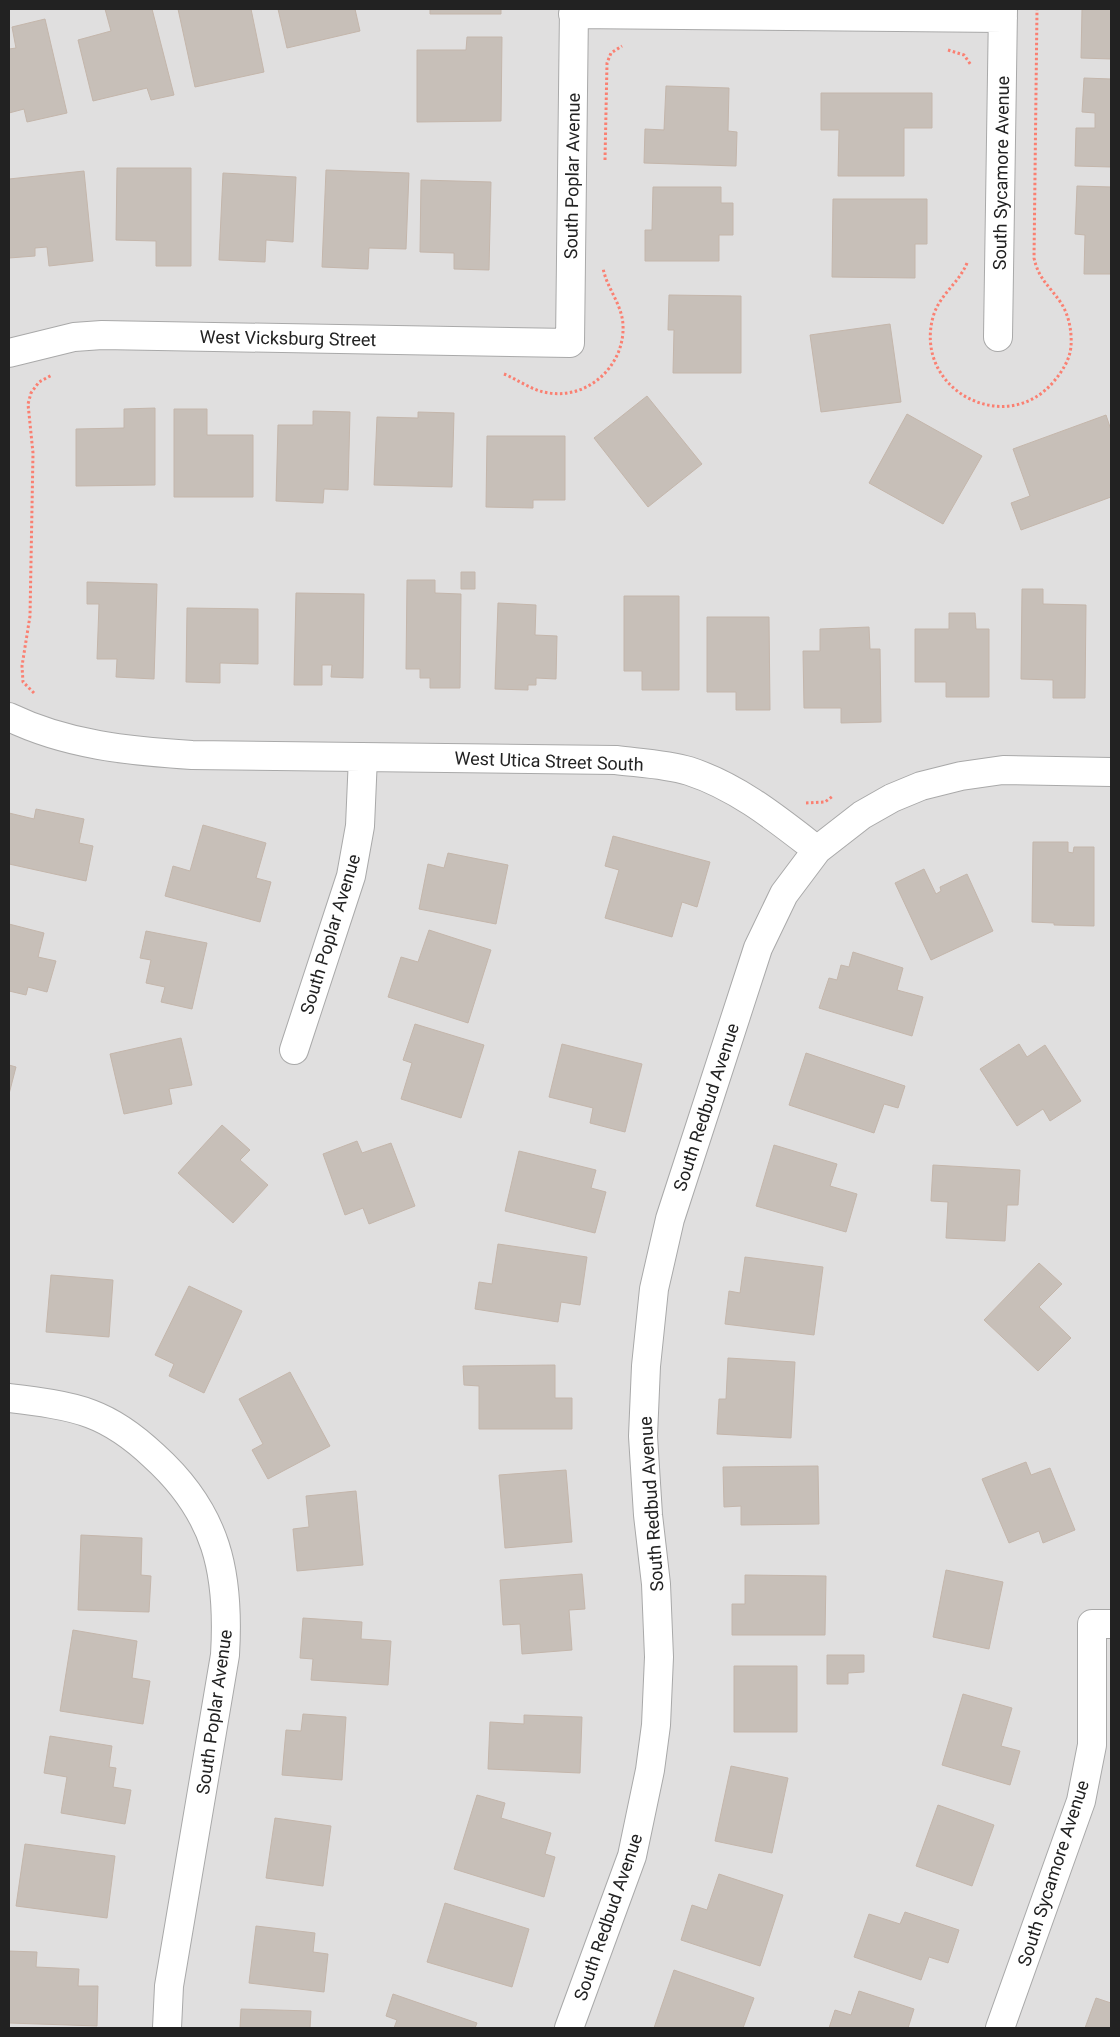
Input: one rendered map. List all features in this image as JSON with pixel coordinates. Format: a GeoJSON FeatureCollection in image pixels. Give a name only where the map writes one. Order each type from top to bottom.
{"type":"FeatureCollection","features":[{"type":"Feature","properties":{"kind":"street"},"geometry":{"type":"LineString","coordinates":[[574,11],[1003,13]]}},
{"type":"Feature","properties":{"kind":"street","name":"South Poplar Avenue"},"geometry":{"type":"LineString","coordinates":[[570,343],[574,11]]}},
{"type":"Feature","properties":{"kind":"street","name":"South Sycamore Avenue"},"geometry":{"type":"LineString","coordinates":[[998,337],[1003,13]]}},
{"type":"Feature","properties":{"kind":"street","name":"West Vicksburg Street"},"geometry":{"type":"LineString","coordinates":[[9,353],[74,337],[102,335],[570,343]]}},
{"type":"Feature","properties":{"kind":"street","name":"West Utica Street South"},"geometry":{"type":"LineString","coordinates":[[9,718],[32,728],[92,745],[142,752],[616,760],[688,770],[721,783],[757,804],[817,850]]}},
{"type":"Feature","properties":{"kind":"street","name":"South Poplar Avenue"},"geometry":{"type":"LineString","coordinates":[[294,1050],[350,876],[360,826],[363,757]]}},
{"type":"Feature","properties":{"kind":"street"},"geometry":{"type":"LineString","coordinates":[[817,850],[862,815],[892,798],[922,786],[960,776],[1003,770],[1111,772]]}},
{"type":"Feature","properties":{"kind":"street","name":"South Redbud Avenue"},"geometry":{"type":"LineString","coordinates":[[570,2028],[632,1856],[650,1770],[656,1725],[659,1657],[656,1584],[648,1515],[643,1436],[646,1366],[654,1289],[670,1219],[758,948],[784,894],[817,850]]}},
{"type":"Feature","properties":{"kind":"street","name":"South Poplar Avenue"},"geometry":{"type":"LineString","coordinates":[[9,1398],[39,1402],[90,1414],[122,1430],[171,1471],[196,1502],[210,1529],[221,1565],[227,1622],[225,1655],[170,1986],[167,2028]]}},
{"type":"Feature","properties":{"kind":"street","name":"South Sycamore Avenue"},"geometry":{"type":"LineString","coordinates":[[1000,2028],[1081,1801],[1092,1745],[1102,1624]]}},
{"type":"Feature","properties":{"kind":"path"},"geometry":{"type":"LineString","coordinates":[[969,258],[964,272],[939,301],[933,317],[931,335],[933,358],[945,381],[965,397],[984,405],[1005,406],[1029,402],[1048,389],[1064,368],[1071,348],[1071,328],[1062,304],[1037,272],[1034,258],[1037,9]]}},
{"type":"Feature","properties":{"kind":"path"},"geometry":{"type":"LineString","coordinates":[[605,161],[607,63],[611,53],[619,46],[629,44]]}},
{"type":"Feature","properties":{"kind":"path"},"geometry":{"type":"LineString","coordinates":[[940,50],[950,50],[964,55],[973,71]]}},
{"type":"Feature","properties":{"kind":"path"},"geometry":{"type":"LineString","coordinates":[[501,373],[528,388],[549,393],[568,394],[592,384],[613,365],[622,342],[623,324],[620,307],[606,281],[602,265]]}},
{"type":"Feature","properties":{"kind":"path"},"geometry":{"type":"LineString","coordinates":[[39,698],[23,682],[22,666],[30,616],[33,453],[28,404],[31,393],[39,382],[55,374]]}},
{"type":"Feature","properties":{"kind":"path"},"geometry":{"type":"LineString","coordinates":[[798,798],[805,803],[816,804],[825,802],[841,791]]}},
{"type":"Feature","properties":{"kind":"shaded area"},"geometry":{"type":"Polygon","coordinates":[[[9,9],[1111,9],[1111,2028],[9,2028],[9,9]]]}},
{"type":"Feature","properties":{"kind":"building"},"geometry":{"type":"Polygon","coordinates":[[[105,9],[152,9],[174,95],[151,100],[147,88],[93,101],[78,40],[111,31],[105,9]]]}},
{"type":"Feature","properties":{"kind":"building"},"geometry":{"type":"Polygon","coordinates":[[[178,9],[251,9],[264,72],[195,87],[178,9]]]}},
{"type":"Feature","properties":{"kind":"building"},"geometry":{"type":"Polygon","coordinates":[[[278,9],[355,9],[360,31],[287,48],[278,9]]]}},
{"type":"Feature","properties":{"kind":"building"},"geometry":{"type":"Polygon","coordinates":[[[430,9],[501,9],[501,14],[430,14],[430,9]]]}},
{"type":"Feature","properties":{"kind":"building"},"geometry":{"type":"Polygon","coordinates":[[[1082,9],[1111,9],[1111,59],[1081,58],[1082,9]]]}},
{"type":"Feature","properties":{"kind":"building"},"geometry":{"type":"Polygon","coordinates":[[[45,19],[67,113],[27,122],[24,109],[9,113],[9,49],[16,48],[12,27],[45,19]]]}},
{"type":"Feature","properties":{"kind":"building"},"geometry":{"type":"Polygon","coordinates":[[[467,37],[502,37],[501,121],[417,122],[417,50],[466,50],[467,37]]]}},
{"type":"Feature","properties":{"kind":"building"},"geometry":{"type":"Polygon","coordinates":[[[1084,78],[1111,79],[1111,167],[1075,166],[1076,128],[1095,128],[1095,113],[1082,112],[1084,78]]]}},
{"type":"Feature","properties":{"kind":"building"},"geometry":{"type":"Polygon","coordinates":[[[666,86],[729,88],[728,131],[737,132],[736,166],[644,163],[645,129],[664,130],[666,86]]]}},
{"type":"Feature","properties":{"kind":"building"},"geometry":{"type":"Polygon","coordinates":[[[821,93],[932,93],[932,128],[904,128],[904,176],[838,176],[839,130],[821,130],[821,93]]]}},
{"type":"Feature","properties":{"kind":"building"},"geometry":{"type":"Polygon","coordinates":[[[117,168],[191,168],[191,266],[156,266],[156,241],[116,240],[117,168]]]}},
{"type":"Feature","properties":{"kind":"building"},"geometry":{"type":"Polygon","coordinates":[[[326,170],[409,173],[406,249],[369,248],[368,269],[322,267],[326,170]]]}},
{"type":"Feature","properties":{"kind":"building"},"geometry":{"type":"Polygon","coordinates":[[[84,171],[93,261],[49,266],[47,247],[35,248],[35,256],[9,258],[9,179],[84,171]]]}},
{"type":"Feature","properties":{"kind":"building"},"geometry":{"type":"Polygon","coordinates":[[[223,173],[296,177],[293,242],[266,240],[265,262],[219,260],[223,173]]]}},
{"type":"Feature","properties":{"kind":"building"},"geometry":{"type":"Polygon","coordinates":[[[421,180],[491,182],[489,270],[454,269],[454,253],[420,252],[421,180]]]}},
{"type":"Feature","properties":{"kind":"building"},"geometry":{"type":"Polygon","coordinates":[[[1077,186],[1111,187],[1111,274],[1084,274],[1085,235],[1075,234],[1077,186]]]}},
{"type":"Feature","properties":{"kind":"building"},"geometry":{"type":"Polygon","coordinates":[[[653,187],[721,187],[721,203],[733,203],[733,235],[719,235],[719,261],[645,261],[645,230],[652,230],[653,187]]]}},
{"type":"Feature","properties":{"kind":"building"},"geometry":{"type":"Polygon","coordinates":[[[833,199],[927,199],[927,244],[915,244],[915,278],[832,277],[833,199]]]}},
{"type":"Feature","properties":{"kind":"building"},"geometry":{"type":"Polygon","coordinates":[[[669,295],[741,296],[741,373],[673,373],[674,330],[668,330],[669,295]]]}},
{"type":"Feature","properties":{"kind":"building"},"geometry":{"type":"Polygon","coordinates":[[[890,324],[901,402],[821,412],[810,335],[890,324]]]}},
{"type":"Feature","properties":{"kind":"building"},"geometry":{"type":"Polygon","coordinates":[[[647,396],[702,464],[648,507],[594,438],[647,396]]]}},
{"type":"Feature","properties":{"kind":"building"},"geometry":{"type":"Polygon","coordinates":[[[155,408],[155,485],[76,486],[76,429],[124,428],[124,409],[155,408]]]}},
{"type":"Feature","properties":{"kind":"building"},"geometry":{"type":"Polygon","coordinates":[[[174,409],[207,409],[207,435],[253,435],[253,497],[174,497],[174,409]]]}},
{"type":"Feature","properties":{"kind":"building"},"geometry":{"type":"Polygon","coordinates":[[[313,411],[350,412],[348,490],[324,489],[323,503],[276,501],[278,425],[313,425],[313,411]]]}},
{"type":"Feature","properties":{"kind":"building"},"geometry":{"type":"Polygon","coordinates":[[[418,412],[454,413],[452,487],[374,485],[377,417],[418,418],[418,412]]]}},
{"type":"Feature","properties":{"kind":"building"},"geometry":{"type":"Polygon","coordinates":[[[907,414],[982,456],[943,524],[869,483],[907,414]]]}},
{"type":"Feature","properties":{"kind":"building"},"geometry":{"type":"Polygon","coordinates":[[[1106,415],[1111,430],[1111,497],[1021,530],[1011,503],[1030,496],[1013,449],[1106,415]]]}},
{"type":"Feature","properties":{"kind":"building"},"geometry":{"type":"Polygon","coordinates":[[[487,436],[565,436],[565,500],[533,500],[533,508],[486,507],[487,436]]]}},
{"type":"Feature","properties":{"kind":"building"},"geometry":{"type":"Polygon","coordinates":[[[461,572],[475,572],[475,589],[461,589],[461,572]]]}},
{"type":"Feature","properties":{"kind":"building"},"geometry":{"type":"Polygon","coordinates":[[[407,580],[435,580],[435,593],[461,594],[460,688],[430,688],[430,678],[420,678],[420,669],[406,669],[407,580]]]}},
{"type":"Feature","properties":{"kind":"building"},"geometry":{"type":"Polygon","coordinates":[[[87,582],[157,584],[154,679],[116,677],[117,659],[97,659],[99,604],[87,604],[87,582]]]}},
{"type":"Feature","properties":{"kind":"building"},"geometry":{"type":"Polygon","coordinates":[[[1022,589],[1043,589],[1043,604],[1086,605],[1085,698],[1053,698],[1053,680],[1021,679],[1022,589]]]}},
{"type":"Feature","properties":{"kind":"building"},"geometry":{"type":"Polygon","coordinates":[[[296,593],[364,594],[363,678],[331,677],[332,665],[322,665],[322,685],[294,685],[296,593]]]}},
{"type":"Feature","properties":{"kind":"building"},"geometry":{"type":"Polygon","coordinates":[[[624,596],[679,596],[679,690],[642,690],[642,671],[624,671],[624,596]]]}},
{"type":"Feature","properties":{"kind":"building"},"geometry":{"type":"Polygon","coordinates":[[[498,603],[536,605],[535,635],[557,636],[556,679],[536,678],[536,685],[528,685],[528,690],[495,689],[498,603]]]}},
{"type":"Feature","properties":{"kind":"building"},"geometry":{"type":"Polygon","coordinates":[[[187,608],[258,609],[258,664],[220,663],[220,683],[186,682],[187,608]]]}},
{"type":"Feature","properties":{"kind":"building"},"geometry":{"type":"Polygon","coordinates":[[[949,613],[975,613],[976,629],[989,629],[989,697],[946,697],[946,682],[915,682],[915,629],[949,629],[949,613]]]}},
{"type":"Feature","properties":{"kind":"building"},"geometry":{"type":"Polygon","coordinates":[[[707,617],[769,617],[770,710],[736,710],[736,692],[707,692],[707,617]]]}},
{"type":"Feature","properties":{"kind":"building"},"geometry":{"type":"Polygon","coordinates":[[[869,627],[870,649],[880,649],[881,722],[841,723],[841,708],[804,708],[803,651],[820,651],[820,629],[869,627]]]}},
{"type":"Feature","properties":{"kind":"building"},"geometry":{"type":"Polygon","coordinates":[[[36,809],[84,819],[79,843],[93,846],[86,881],[9,864],[9,813],[34,819],[36,809]]]}},
{"type":"Feature","properties":{"kind":"building"},"geometry":{"type":"Polygon","coordinates":[[[203,825],[266,843],[256,878],[271,882],[260,922],[165,896],[173,866],[190,871],[203,825]]]}},
{"type":"Feature","properties":{"kind":"building"},"geometry":{"type":"Polygon","coordinates":[[[613,836],[710,862],[697,907],[682,902],[672,937],[605,918],[619,870],[605,866],[613,836]]]}},
{"type":"Feature","properties":{"kind":"building"},"geometry":{"type":"Polygon","coordinates":[[[1033,842],[1068,842],[1068,852],[1073,853],[1074,847],[1094,847],[1094,926],[1054,925],[1054,923],[1032,922],[1033,842]]]}},
{"type":"Feature","properties":{"kind":"building"},"geometry":{"type":"Polygon","coordinates":[[[448,853],[508,865],[496,924],[419,909],[428,864],[444,868],[448,853]]]}},
{"type":"Feature","properties":{"kind":"building"},"geometry":{"type":"Polygon","coordinates":[[[924,869],[936,894],[941,891],[940,887],[967,874],[993,931],[931,960],[895,883],[924,869]]]}},
{"type":"Feature","properties":{"kind":"building"},"geometry":{"type":"Polygon","coordinates":[[[9,924],[44,933],[38,957],[56,961],[47,992],[28,987],[26,995],[9,991],[9,924]]]}},
{"type":"Feature","properties":{"kind":"building"},"geometry":{"type":"Polygon","coordinates":[[[429,930],[491,950],[468,1023],[388,997],[401,957],[418,962],[429,930]]]}},
{"type":"Feature","properties":{"kind":"building"},"geometry":{"type":"Polygon","coordinates":[[[146,931],[207,943],[192,1009],[161,1002],[165,987],[146,983],[151,960],[140,958],[146,931]]]}},
{"type":"Feature","properties":{"kind":"building"},"geometry":{"type":"Polygon","coordinates":[[[853,952],[903,968],[897,990],[923,997],[912,1036],[819,1008],[829,978],[837,980],[841,965],[849,967],[853,952]]]}},
{"type":"Feature","properties":{"kind":"building"},"geometry":{"type":"Polygon","coordinates":[[[415,1024],[484,1045],[461,1118],[401,1099],[412,1063],[403,1060],[415,1024]]]}},
{"type":"Feature","properties":{"kind":"building"},"geometry":{"type":"Polygon","coordinates":[[[181,1038],[192,1085],[169,1089],[172,1104],[124,1114],[110,1054],[181,1038]]]}},
{"type":"Feature","properties":{"kind":"building"},"geometry":{"type":"Polygon","coordinates":[[[562,1044],[642,1064],[625,1132],[590,1123],[593,1108],[549,1097],[562,1044]]]}},
{"type":"Feature","properties":{"kind":"building"},"geometry":{"type":"Polygon","coordinates":[[[1019,1044],[1027,1057],[1045,1045],[1081,1101],[1050,1121],[1043,1109],[1017,1126],[980,1069],[1019,1044]]]}},
{"type":"Feature","properties":{"kind":"building"},"geometry":{"type":"Polygon","coordinates":[[[806,1053],[905,1086],[898,1108],[884,1104],[874,1133],[789,1105],[806,1053]]]}},
{"type":"Feature","properties":{"kind":"building"},"geometry":{"type":"Polygon","coordinates":[[[9,1065],[16,1067],[9,1094],[9,1065]]]}},
{"type":"Feature","properties":{"kind":"building"},"geometry":{"type":"Polygon","coordinates":[[[222,1125],[250,1150],[240,1160],[268,1185],[233,1223],[178,1173],[222,1125]]]}},
{"type":"Feature","properties":{"kind":"building"},"geometry":{"type":"Polygon","coordinates":[[[357,1141],[362,1153],[391,1143],[415,1206],[369,1224],[363,1208],[345,1215],[323,1154],[357,1141]]]}},
{"type":"Feature","properties":{"kind":"building"},"geometry":{"type":"Polygon","coordinates":[[[774,1145],[837,1164],[830,1186],[857,1194],[846,1232],[756,1206],[774,1145]]]}},
{"type":"Feature","properties":{"kind":"building"},"geometry":{"type":"Polygon","coordinates":[[[519,1151],[596,1170],[591,1188],[606,1192],[595,1233],[505,1211],[519,1151]]]}},
{"type":"Feature","properties":{"kind":"building"},"geometry":{"type":"Polygon","coordinates":[[[933,1165],[1020,1170],[1018,1205],[1007,1205],[1005,1241],[946,1238],[948,1202],[931,1201],[933,1165]]]}},
{"type":"Feature","properties":{"kind":"building"},"geometry":{"type":"Polygon","coordinates":[[[498,1244],[587,1257],[580,1305],[561,1302],[558,1322],[475,1309],[479,1282],[492,1284],[498,1244]]]}},
{"type":"Feature","properties":{"kind":"building"},"geometry":{"type":"Polygon","coordinates":[[[745,1257],[823,1267],[814,1335],[725,1324],[729,1291],[740,1293],[745,1257]]]}},
{"type":"Feature","properties":{"kind":"building"},"geometry":{"type":"Polygon","coordinates":[[[1039,1263],[1062,1284],[1039,1307],[1071,1338],[1038,1371],[984,1320],[1039,1263]]]}},
{"type":"Feature","properties":{"kind":"building"},"geometry":{"type":"Polygon","coordinates":[[[51,1275],[113,1280],[109,1337],[46,1332],[51,1275]]]}},
{"type":"Feature","properties":{"kind":"building"},"geometry":{"type":"Polygon","coordinates":[[[189,1286],[242,1311],[204,1393],[169,1376],[174,1364],[155,1355],[189,1286]]]}},
{"type":"Feature","properties":{"kind":"building"},"geometry":{"type":"Polygon","coordinates":[[[728,1358],[795,1362],[791,1438],[717,1434],[719,1399],[726,1399],[728,1358]]]}},
{"type":"Feature","properties":{"kind":"building"},"geometry":{"type":"Polygon","coordinates":[[[555,1365],[555,1398],[572,1398],[572,1429],[479,1429],[479,1386],[464,1385],[463,1366],[555,1365]]]}},
{"type":"Feature","properties":{"kind":"building"},"geometry":{"type":"Polygon","coordinates":[[[290,1372],[330,1446],[268,1479],[252,1450],[263,1444],[239,1399],[290,1372]]]}},
{"type":"Feature","properties":{"kind":"building"},"geometry":{"type":"Polygon","coordinates":[[[1026,1462],[1031,1475],[1050,1468],[1075,1530],[1043,1543],[1039,1531],[1009,1543],[982,1479],[1026,1462]]]}},
{"type":"Feature","properties":{"kind":"building"},"geometry":{"type":"Polygon","coordinates":[[[818,1466],[819,1524],[741,1525],[741,1506],[724,1507],[723,1467],[818,1466]]]}},
{"type":"Feature","properties":{"kind":"building"},"geometry":{"type":"Polygon","coordinates":[[[566,1470],[572,1542],[505,1548],[499,1475],[566,1470]]]}},
{"type":"Feature","properties":{"kind":"building"},"geometry":{"type":"Polygon","coordinates":[[[356,1491],[363,1565],[297,1571],[293,1529],[309,1527],[306,1496],[356,1491]]]}},
{"type":"Feature","properties":{"kind":"building"},"geometry":{"type":"Polygon","coordinates":[[[81,1535],[142,1538],[141,1575],[151,1576],[149,1612],[78,1610],[81,1535]]]}},
{"type":"Feature","properties":{"kind":"building"},"geometry":{"type":"Polygon","coordinates":[[[946,1570],[1003,1582],[989,1649],[933,1637],[946,1570]]]}},
{"type":"Feature","properties":{"kind":"building"},"geometry":{"type":"Polygon","coordinates":[[[582,1574],[585,1609],[569,1610],[572,1650],[522,1654],[520,1624],[503,1625],[500,1580],[582,1574]]]}},
{"type":"Feature","properties":{"kind":"building"},"geometry":{"type":"Polygon","coordinates":[[[745,1575],[826,1576],[825,1635],[732,1635],[732,1604],[745,1604],[745,1575]]]}},
{"type":"Feature","properties":{"kind":"building"},"geometry":{"type":"Polygon","coordinates":[[[303,1618],[362,1622],[361,1639],[391,1641],[388,1685],[311,1680],[313,1659],[300,1658],[303,1618]]]}},
{"type":"Feature","properties":{"kind":"building"},"geometry":{"type":"Polygon","coordinates":[[[73,1630],[137,1641],[132,1678],[150,1681],[143,1724],[60,1711],[73,1630]]]}},
{"type":"Feature","properties":{"kind":"building"},"geometry":{"type":"Polygon","coordinates":[[[827,1655],[864,1655],[864,1672],[848,1673],[848,1684],[827,1684],[827,1655]]]}},
{"type":"Feature","properties":{"kind":"building"},"geometry":{"type":"Polygon","coordinates":[[[734,1666],[797,1666],[797,1732],[734,1732],[734,1666]]]}},
{"type":"Feature","properties":{"kind":"building"},"geometry":{"type":"Polygon","coordinates":[[[963,1694],[1012,1708],[1001,1746],[1020,1751],[1010,1785],[942,1765],[963,1694]]]}},
{"type":"Feature","properties":{"kind":"building"},"geometry":{"type":"Polygon","coordinates":[[[303,1714],[346,1717],[342,1780],[282,1775],[286,1730],[301,1731],[303,1714]]]}},
{"type":"Feature","properties":{"kind":"building"},"geometry":{"type":"Polygon","coordinates":[[[524,1715],[582,1717],[580,1773],[488,1769],[490,1722],[524,1724],[524,1715]]]}},
{"type":"Feature","properties":{"kind":"building"},"geometry":{"type":"Polygon","coordinates":[[[50,1736],[112,1746],[109,1767],[116,1768],[113,1787],[131,1790],[125,1824],[61,1813],[67,1777],[44,1773],[50,1736]]]}},
{"type":"Feature","properties":{"kind":"building"},"geometry":{"type":"Polygon","coordinates":[[[731,1766],[788,1778],[772,1853],[715,1841],[731,1766]]]}},
{"type":"Feature","properties":{"kind":"building"},"geometry":{"type":"Polygon","coordinates":[[[477,1795],[505,1803],[501,1818],[551,1833],[545,1854],[555,1857],[544,1897],[454,1869],[477,1795]]]}},
{"type":"Feature","properties":{"kind":"building"},"geometry":{"type":"Polygon","coordinates":[[[938,1805],[994,1825],[972,1886],[916,1866],[938,1805]]]}},
{"type":"Feature","properties":{"kind":"building"},"geometry":{"type":"Polygon","coordinates":[[[275,1818],[331,1826],[323,1886],[266,1878],[275,1818]]]}},
{"type":"Feature","properties":{"kind":"building"},"geometry":{"type":"Polygon","coordinates":[[[25,1844],[115,1856],[107,1918],[16,1906],[25,1844]]]}},
{"type":"Feature","properties":{"kind":"building"},"geometry":{"type":"Polygon","coordinates":[[[719,1874],[783,1895],[760,1966],[681,1940],[692,1905],[707,1910],[719,1874]]]}},
{"type":"Feature","properties":{"kind":"building"},"geometry":{"type":"Polygon","coordinates":[[[445,1903],[529,1929],[512,1987],[427,1962],[445,1903]]]}},
{"type":"Feature","properties":{"kind":"building"},"geometry":{"type":"Polygon","coordinates":[[[905,1912],[959,1930],[948,1963],[929,1957],[921,1980],[854,1957],[869,1914],[900,1924],[905,1912]]]}},
{"type":"Feature","properties":{"kind":"building"},"geometry":{"type":"Polygon","coordinates":[[[256,1926],[315,1933],[313,1952],[328,1954],[324,1992],[249,1983],[256,1926]]]}},
{"type":"Feature","properties":{"kind":"building"},"geometry":{"type":"Polygon","coordinates":[[[9,1951],[37,1952],[36,1967],[79,1969],[78,1986],[98,1986],[97,2026],[9,2023],[9,1951]]]}},
{"type":"Feature","properties":{"kind":"building"},"geometry":{"type":"Polygon","coordinates":[[[674,1970],[754,1998],[743,2028],[654,2028],[674,1970]]]}},
{"type":"Feature","properties":{"kind":"building"},"geometry":{"type":"Polygon","coordinates":[[[859,1991],[914,2009],[908,2028],[829,2028],[835,2010],[851,2015],[859,1991]]]}},
{"type":"Feature","properties":{"kind":"building"},"geometry":{"type":"Polygon","coordinates":[[[393,1994],[477,2023],[475,2028],[394,2028],[397,2020],[386,2016],[393,1994]]]}},
{"type":"Feature","properties":{"kind":"building"},"geometry":{"type":"Polygon","coordinates":[[[1096,1998],[1111,2003],[1111,2028],[1085,2028],[1096,1998]]]}},
{"type":"Feature","properties":{"kind":"building"},"geometry":{"type":"Polygon","coordinates":[[[241,2009],[311,2011],[310,2028],[240,2028],[241,2009]]]}}]}
